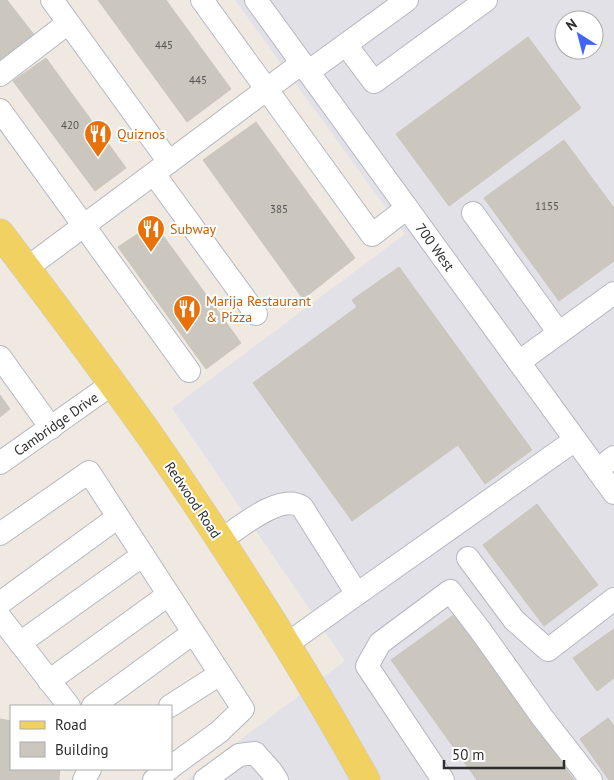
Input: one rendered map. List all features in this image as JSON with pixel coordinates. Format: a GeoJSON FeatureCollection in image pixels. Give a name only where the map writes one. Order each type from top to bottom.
{"type":"FeatureCollection","features":[{"type":"Feature","properties":{"kind":"main road","name":"Redwood Road"},"geometry":{"type":"LineString","coordinates":[[0,233],[112,384],[221,540],[287,644],[366,780]]}},
{"type":"Feature","properties":{"kind":"street"},"geometry":{"type":"LineString","coordinates":[[52,0],[256,314]]}},
{"type":"Feature","properties":{"kind":"street"},"geometry":{"type":"LineString","coordinates":[[202,0],[372,235],[407,208]]}},
{"type":"Feature","properties":{"kind":"street","name":"700 West"},"geometry":{"type":"LineString","coordinates":[[256,0],[576,440],[606,463],[614,493]]}},
{"type":"Feature","properties":{"kind":"street"},"geometry":{"type":"LineString","coordinates":[[27,268],[267,89],[346,45],[406,0]]}},
{"type":"Feature","properties":{"kind":"street"},"geometry":{"type":"LineString","coordinates":[[346,45],[374,82],[486,0]]}},
{"type":"Feature","properties":{"kind":"street"},"geometry":{"type":"LineString","coordinates":[[0,75],[68,23]]}},
{"type":"Feature","properties":{"kind":"street"},"geometry":{"type":"LineString","coordinates":[[0,110],[189,370]]}},
{"type":"Feature","properties":{"kind":"street"},"geometry":{"type":"LineString","coordinates":[[473,213],[560,332]]}},
{"type":"Feature","properties":{"kind":"street"},"geometry":{"type":"LineString","coordinates":[[519,362],[614,293]]}},
{"type":"Feature","properties":{"kind":"street"},"geometry":{"type":"LineString","coordinates":[[0,356],[51,428]]}},
{"type":"Feature","properties":{"kind":"street","name":"Cambridge Drive"},"geometry":{"type":"LineString","coordinates":[[0,464],[112,384]]}},
{"type":"Feature","properties":{"kind":"street"},"geometry":{"type":"LineString","coordinates":[[287,644],[576,440]]}},
{"type":"Feature","properties":{"kind":"street"},"geometry":{"type":"LineString","coordinates":[[0,534],[89,472],[243,710],[219,732],[172,767]]}},
{"type":"Feature","properties":{"kind":"street"},"geometry":{"type":"LineString","coordinates":[[221,540],[262,513],[278,505],[288,502],[296,503],[302,507],[357,594]]}},
{"type":"Feature","properties":{"kind":"street"},"geometry":{"type":"LineString","coordinates":[[0,604],[118,517]]}},
{"type":"Feature","properties":{"kind":"street"},"geometry":{"type":"LineString","coordinates":[[20,643],[142,555]]}},
{"type":"Feature","properties":{"kind":"street"},"geometry":{"type":"LineString","coordinates":[[468,558],[514,620],[548,650],[614,599]]}},
{"type":"Feature","properties":{"kind":"street"},"geometry":{"type":"LineString","coordinates":[[443,780],[367,666],[380,643],[450,591],[542,717],[592,780]]}},
{"type":"Feature","properties":{"kind":"street"},"geometry":{"type":"LineString","coordinates":[[49,681],[168,595]]}},
{"type":"Feature","properties":{"kind":"street"},"geometry":{"type":"LineString","coordinates":[[0,616],[68,705]]}},
{"type":"Feature","properties":{"kind":"street"},"geometry":{"type":"LineString","coordinates":[[94,705],[193,633]]}},
{"type":"Feature","properties":{"kind":"street"},"geometry":{"type":"LineString","coordinates":[[172,705],[220,674]]}},
{"type":"Feature","properties":{"kind":"street"},"geometry":{"type":"LineString","coordinates":[[204,780],[239,755],[255,753],[271,770],[277,780]]}},
{"type":"Feature","properties":{"kind":"street"},"geometry":{"type":"LineString","coordinates":[[154,780],[167,770]]}},
{"type":"Feature","properties":{"kind":"shaded area"},"geometry":{"type":"Polygon","coordinates":[[[235,0],[614,0],[614,780],[187,780],[345,661],[172,408],[405,234],[235,0]]]}},
{"type":"Feature","properties":{"kind":"building"},"geometry":{"type":"Polygon","coordinates":[[[0,0],[7,0],[35,36],[0,61],[0,0]]]}},
{"type":"Feature","properties":{"kind":"building"},"geometry":{"type":"Polygon","coordinates":[[[98,0],[166,0],[231,89],[187,122],[98,0]]]}},
{"type":"Feature","properties":{"kind":"building"},"geometry":{"type":"Polygon","coordinates":[[[528,37],[581,108],[449,206],[396,134],[528,37]]]}},
{"type":"Feature","properties":{"kind":"building"},"geometry":{"type":"Polygon","coordinates":[[[46,58],[126,168],[95,191],[13,81],[46,58]]]}},
{"type":"Feature","properties":{"kind":"building"},"geometry":{"type":"Polygon","coordinates":[[[256,122],[355,258],[303,299],[203,160],[256,122]]]}},
{"type":"Feature","properties":{"kind":"building"},"geometry":{"type":"Polygon","coordinates":[[[564,140],[614,208],[614,261],[559,301],[484,198],[564,140]]]}},
{"type":"Feature","properties":{"kind":"building"},"geometry":{"type":"Polygon","coordinates":[[[154,223],[241,343],[206,369],[118,247],[154,223]]]}},
{"type":"Feature","properties":{"kind":"building"},"geometry":{"type":"Polygon","coordinates":[[[399,267],[532,450],[485,484],[458,445],[352,521],[253,383],[357,307],[352,300],[399,267]]]}},
{"type":"Feature","properties":{"kind":"building"},"geometry":{"type":"Polygon","coordinates":[[[0,395],[10,409],[0,417],[0,395]]]}},
{"type":"Feature","properties":{"kind":"building"},"geometry":{"type":"Polygon","coordinates":[[[537,504],[598,585],[544,626],[483,545],[537,504]]]}},
{"type":"Feature","properties":{"kind":"building"},"geometry":{"type":"Polygon","coordinates":[[[455,614],[574,780],[477,780],[391,660],[455,614]]]}},
{"type":"Feature","properties":{"kind":"building"},"geometry":{"type":"Polygon","coordinates":[[[614,629],[614,678],[597,691],[573,658],[614,629]]]}},
{"type":"Feature","properties":{"kind":"building"},"geometry":{"type":"Polygon","coordinates":[[[608,718],[614,726],[614,780],[609,780],[580,739],[608,718]]]}},
{"type":"Feature","properties":{"kind":"building"},"geometry":{"type":"Polygon","coordinates":[[[0,719],[10,721],[10,770],[60,770],[59,780],[0,780],[0,719]]]}},
{"type":"Feature","properties":{"kind":"place","name":"Quiznos"},"geometry":{"type":"Point","coordinates":[98,158]}},
{"type":"Feature","properties":{"kind":"place","name":"Subway"},"geometry":{"type":"Point","coordinates":[151,253]}},
{"type":"Feature","properties":{"kind":"place","name":"Marija Restaurant & Pizza"},"geometry":{"type":"Point","coordinates":[187,333]}}]}
